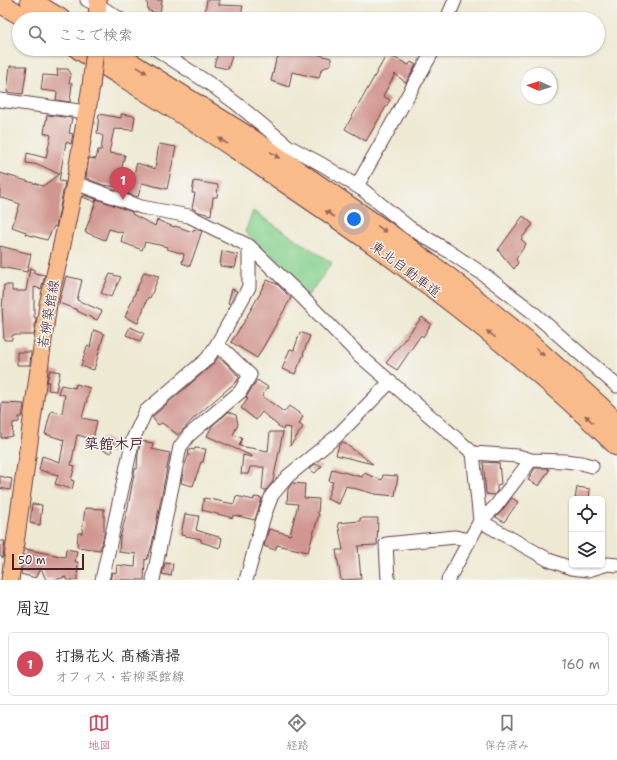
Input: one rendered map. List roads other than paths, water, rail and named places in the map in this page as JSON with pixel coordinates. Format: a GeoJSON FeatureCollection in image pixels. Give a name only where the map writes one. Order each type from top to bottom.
{"type":"FeatureCollection","features":[{"type":"Feature","properties":{"kind":"highway"},"geometry":{"type":"LineString","coordinates":[[30,0],[50,12]]}},
{"type":"Feature","properties":{"kind":"highway"},"geometry":{"type":"LineString","coordinates":[[0,3],[15,12]]}},
{"type":"Feature","properties":{"kind":"highway","name":"東北自動車道"},"geometry":{"type":"LineString","coordinates":[[89,56],[240,152],[378,247],[441,294],[518,356],[588,417],[617,446]]}},
{"type":"Feature","properties":{"kind":"highway","name":"東北自動車道"},"geometry":{"type":"LineString","coordinates":[[120,56],[249,138],[387,232],[451,279],[528,342],[617,423]]}},
{"type":"Feature","properties":{"kind":"main road","name":"若柳築館線"},"geometry":{"type":"LineString","coordinates":[[10,580],[48,304],[75,184],[91,86],[93,56]]}},
{"type":"Feature","properties":{"kind":"street"},"geometry":{"type":"LineString","coordinates":[[450,12],[455,0]]}},
{"type":"Feature","properties":{"kind":"street"},"geometry":{"type":"LineString","coordinates":[[96,7],[106,12]]}},
{"type":"Feature","properties":{"kind":"street"},"geometry":{"type":"LineString","coordinates":[[167,56],[210,84],[288,146],[357,186],[410,228],[483,274],[530,310],[617,386]]}},
{"type":"Feature","properties":{"kind":"street"},"geometry":{"type":"LineString","coordinates":[[357,186],[430,56]]}},
{"type":"Feature","properties":{"kind":"street"},"geometry":{"type":"LineString","coordinates":[[0,100],[86,112]]}},
{"type":"Feature","properties":{"kind":"street"},"geometry":{"type":"LineString","coordinates":[[75,184],[141,207],[189,216],[249,246],[359,355],[473,453],[518,456],[531,460],[565,461],[592,466]]}},
{"type":"Feature","properties":{"kind":"street"},"geometry":{"type":"LineString","coordinates":[[102,580],[133,439],[146,411],[207,359],[216,346],[249,287],[249,246]]}},
{"type":"Feature","properties":{"kind":"street"},"geometry":{"type":"LineString","coordinates":[[153,580],[180,447],[189,435],[240,392],[250,375],[224,351],[216,346]]}},
{"type":"Feature","properties":{"kind":"street"},"geometry":{"type":"LineString","coordinates":[[246,580],[264,516],[272,495],[288,476],[337,436],[390,382]]}},
{"type":"Feature","properties":{"kind":"street"},"geometry":{"type":"LineString","coordinates":[[473,453],[480,521]]}},
{"type":"Feature","properties":{"kind":"street"},"geometry":{"type":"LineString","coordinates":[[448,580],[480,521],[495,507],[531,460]]}},
{"type":"Feature","properties":{"kind":"street"},"geometry":{"type":"LineString","coordinates":[[480,521],[549,560],[571,568],[588,570],[608,564],[617,565]]}},
{"type":"Feature","properties":{"kind":"street"},"geometry":{"type":"LineString","coordinates":[[388,580],[386,544],[455,536],[470,540]]}},
{"type":"Feature","properties":{"kind":"place","name":"打揚花火 髙橋清掃"},"geometry":{"type":"Point","coordinates":[123,200]}},
{"type":"Feature","properties":{"kind":"district","name":"築館木戸"},"geometry":{"type":"Point","coordinates":[114,444]}}]}
